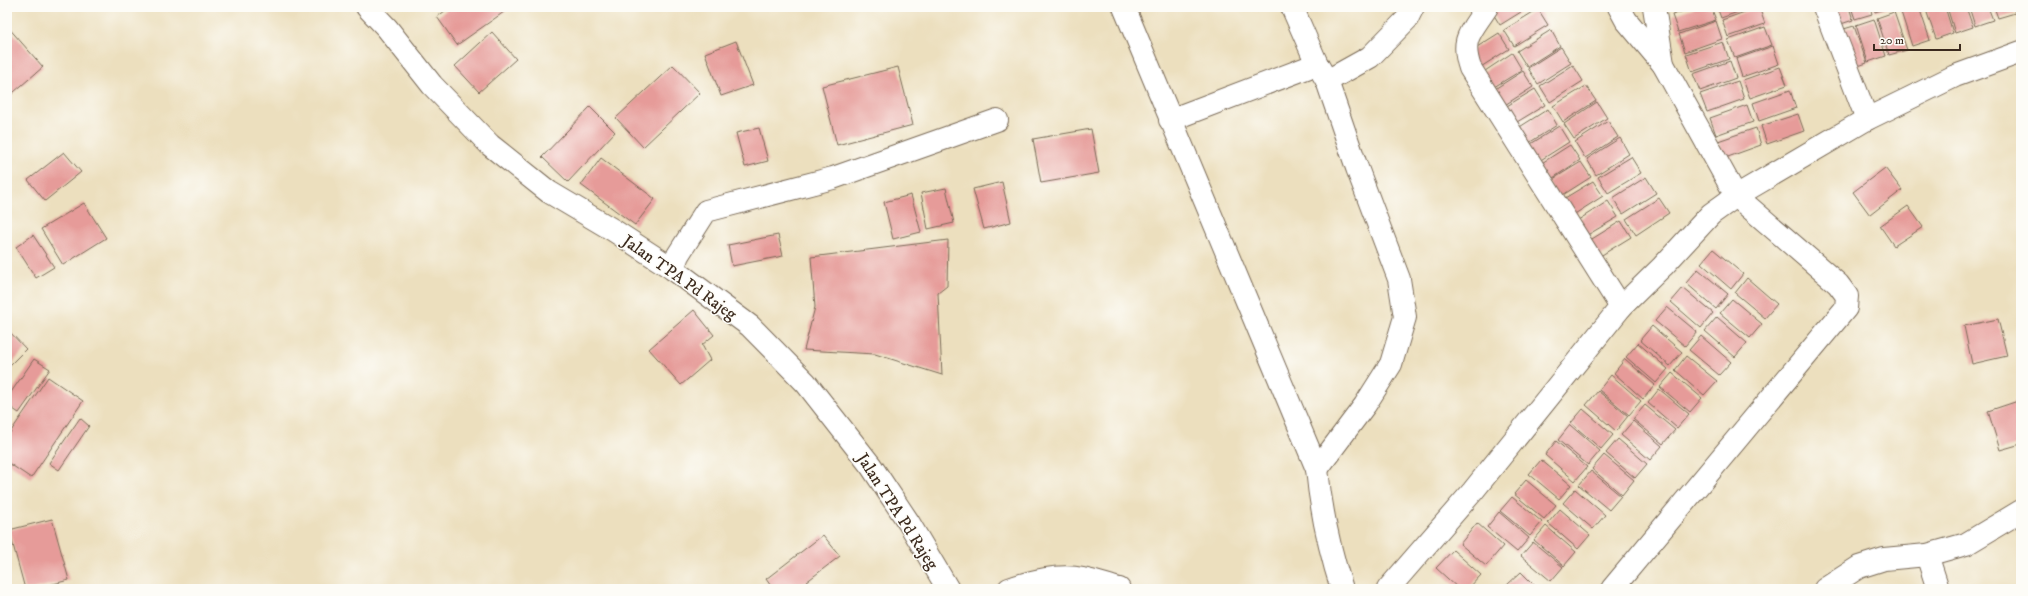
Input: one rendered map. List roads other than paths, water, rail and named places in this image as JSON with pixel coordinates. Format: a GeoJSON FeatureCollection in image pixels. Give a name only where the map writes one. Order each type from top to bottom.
{"type":"FeatureCollection","features":[{"type":"Feature","properties":{"kind":"street","name":"Jalan TPA Pd Rajeg"},"geometry":{"type":"LineString","coordinates":[[367,7],[387,28],[432,85],[490,144],[550,192],[614,230],[673,269],[750,326],[806,383],[871,466],[909,523],[948,589]]}},
{"type":"Feature","properties":{"kind":"street"},"geometry":{"type":"LineString","coordinates":[[1124,7],[1317,469],[1321,511],[1329,549],[1342,589]]}},
{"type":"Feature","properties":{"kind":"street"},"geometry":{"type":"LineString","coordinates":[[1292,7],[1322,73],[1399,279],[1405,317],[1391,364],[1365,405],[1317,469]]}},
{"type":"Feature","properties":{"kind":"street"},"geometry":{"type":"LineString","coordinates":[[1170,120],[1370,57],[1407,19],[1413,7]]}},
{"type":"Feature","properties":{"kind":"street"},"geometry":{"type":"LineString","coordinates":[[1487,7],[1465,40],[1466,54],[1470,68],[1621,307]]}},
{"type":"Feature","properties":{"kind":"street"},"geometry":{"type":"LineString","coordinates":[[1612,589],[1846,308],[1847,296],[1838,284],[1736,196],[1663,64],[1626,20],[1619,7]]}},
{"type":"Feature","properties":{"kind":"street"},"geometry":{"type":"LineString","coordinates":[[1654,7],[1663,64]]}},
{"type":"Feature","properties":{"kind":"street"},"geometry":{"type":"LineString","coordinates":[[1824,7],[1867,119]]}},
{"type":"Feature","properties":{"kind":"street"},"geometry":{"type":"LineString","coordinates":[[1388,589],[1472,491],[1621,307],[1711,214],[1736,196],[1867,119],[1955,76],[2021,52]]}},
{"type":"Feature","properties":{"kind":"street"},"geometry":{"type":"LineString","coordinates":[[673,269],[678,255],[706,211],[832,178],[997,120]]}},
{"type":"Feature","properties":{"kind":"street"},"geometry":{"type":"LineString","coordinates":[[1826,589],[1859,567],[1884,559],[1927,555],[1966,544],[2021,511]]}},
{"type":"Feature","properties":{"kind":"street"},"geometry":{"type":"LineString","coordinates":[[1927,555],[1938,589]]}},
{"type":"Feature","properties":{"kind":"street"},"geometry":{"type":"LineString","coordinates":[[1009,589],[1023,584],[1060,577],[1083,579],[1119,589]]}}]}
